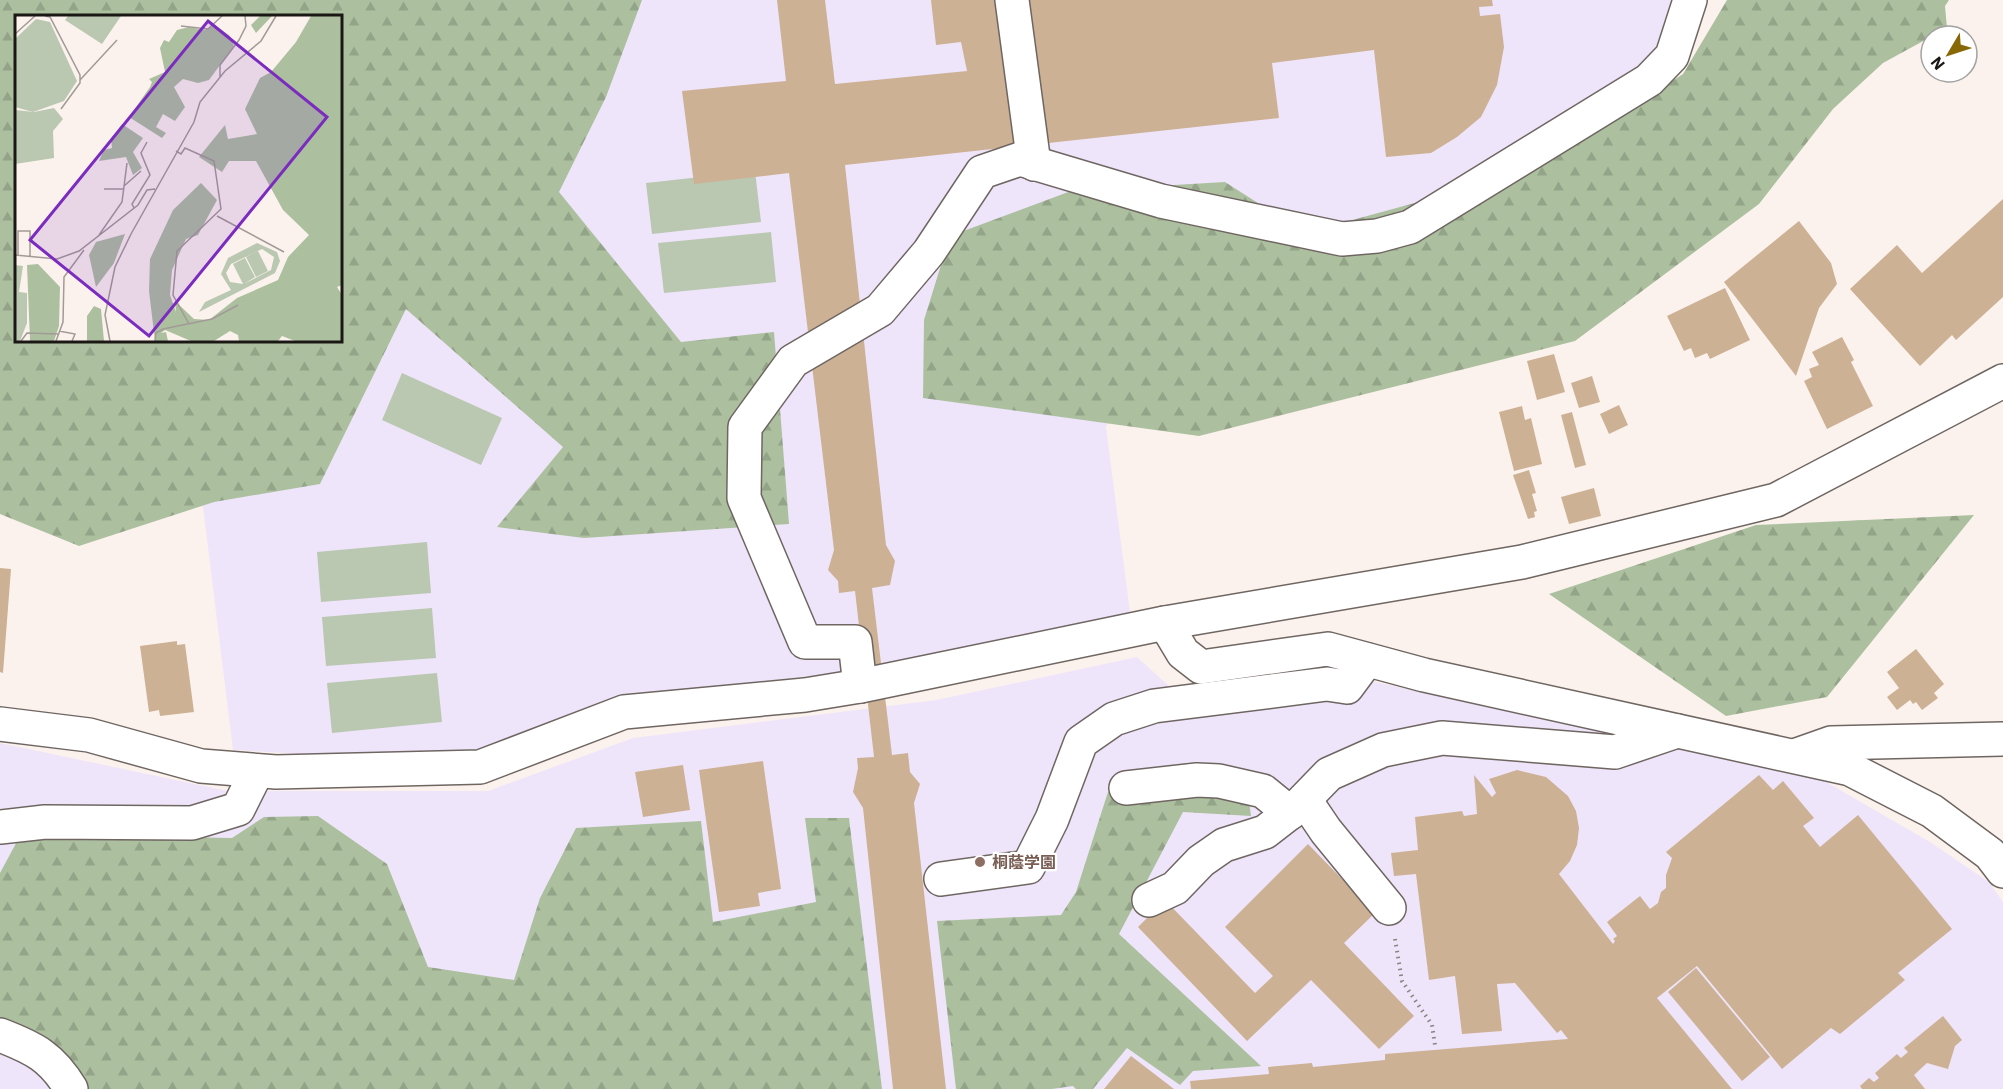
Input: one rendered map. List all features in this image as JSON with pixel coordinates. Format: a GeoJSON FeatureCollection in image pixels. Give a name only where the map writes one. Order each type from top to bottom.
{"type":"FeatureCollection","features":[{"type":"Feature","properties":{"kind":"street"},"geometry":{"type":"LineString","coordinates":[[1012,0],[1034,164]]}},
{"type":"Feature","properties":{"kind":"street"},"geometry":{"type":"LineString","coordinates":[[860,686],[855,642],[805,642],[744,498],[745,427],[793,361],[880,310],[929,252],[982,172],[1020,159],[1161,201],[1342,239],[1377,236],[1410,227],[1649,80],[1672,56],[1690,0]]}},
{"type":"Feature","properties":{"kind":"street"},"geometry":{"type":"LineString","coordinates":[[0,724],[89,735],[201,766],[257,771],[480,767],[624,712],[806,695],[860,686],[1166,623],[1522,562],[1776,500],[2003,381]]}},
{"type":"Feature","properties":{"kind":"street"},"geometry":{"type":"LineString","coordinates":[[1166,623],[1183,653],[1202,667],[1328,650],[1850,769],[1932,811],[1990,854],[2003,871]]}},
{"type":"Feature","properties":{"kind":"street"},"geometry":{"type":"LineString","coordinates":[[941,879],[1028,867],[1052,819],[1081,742],[1114,719],[1155,706],[1327,684],[1347,687],[1367,660]]}},
{"type":"Feature","properties":{"kind":"street"},"geometry":{"type":"LineString","coordinates":[[1149,900],[1175,888],[1201,861],[1224,845],[1265,832],[1297,806],[1329,774],[1383,750],[1443,738],[1615,752],[1677,731]]}},
{"type":"Feature","properties":{"kind":"street"},"geometry":{"type":"LineString","coordinates":[[1793,757],[1831,743],[2003,740]]}},
{"type":"Feature","properties":{"kind":"street"},"geometry":{"type":"LineString","coordinates":[[0,827],[45,822],[192,823],[238,809],[257,771]]}},
{"type":"Feature","properties":{"kind":"street"},"geometry":{"type":"LineString","coordinates":[[1125,788],[1197,780],[1219,781],[1263,791],[1297,806],[1326,831],[1389,908]]}},
{"type":"Feature","properties":{"kind":"street"},"geometry":{"type":"LineString","coordinates":[[0,1035],[39,1051],[63,1076],[71,1089]]}},
{"type":"Feature","properties":{"kind":"path"},"geometry":{"type":"LineString","coordinates":[[1389,908],[1402,981],[1432,1025],[1435,1045]]}},
{"type":"Feature","properties":{"kind":"shaded area"},"geometry":{"type":"Polygon","coordinates":[[[608,0],[1696,0],[1691,53],[1582,133],[1123,386],[1106,427],[1130,612],[897,666],[628,697],[470,753],[345,756],[233,750],[192,418],[336,342],[342,342],[342,337],[608,0]]]}},
{"type":"Feature","properties":{"kind":"shaded area","name":"桐蔭学園"},"geometry":{"type":"Polygon","coordinates":[[[1137,657],[1169,686],[1337,674],[1774,766],[1828,783],[1930,842],[1989,882],[2003,902],[2003,1089],[0,1089],[0,743],[228,791],[488,791],[633,738],[936,700],[1137,657]]]}},
{"type":"Feature","properties":{"kind":"green space"},"geometry":{"type":"Polygon","coordinates":[[[0,0],[642,0],[606,97],[559,192],[681,342],[774,332],[789,524],[584,538],[497,527],[563,447],[406,309],[320,484],[214,502],[79,546],[0,514],[0,0]]]}},
{"type":"Feature","properties":{"kind":"green space"},"geometry":{"type":"Polygon","coordinates":[[[1727,0],[1949,0],[1945,6],[1947,24],[1919,24],[1919,43],[1883,63],[1833,109],[1759,204],[1575,341],[1199,436],[923,398],[924,320],[950,236],[1071,191],[1225,182],[1305,233],[1535,170],[1683,74],[1727,0]]]}},
{"type":"Feature","properties":{"kind":"green space"},"geometry":{"type":"Polygon","coordinates":[[[755,171],[761,222],[652,234],[646,183],[755,171]]]}},
{"type":"Feature","properties":{"kind":"green space"},"geometry":{"type":"Polygon","coordinates":[[[771,232],[776,282],[664,293],[658,243],[771,232]]]}},
{"type":"Feature","properties":{"kind":"green space"},"geometry":{"type":"Polygon","coordinates":[[[402,373],[502,418],[481,465],[382,420],[402,373]]]}},
{"type":"Feature","properties":{"kind":"green space"},"geometry":{"type":"Polygon","coordinates":[[[1974,515],[1827,697],[1726,716],[1549,594],[1756,525],[1974,515]]]}},
{"type":"Feature","properties":{"kind":"green space"},"geometry":{"type":"Polygon","coordinates":[[[427,542],[431,593],[321,602],[317,552],[427,542]]]}},
{"type":"Feature","properties":{"kind":"green space"},"geometry":{"type":"Polygon","coordinates":[[[432,608],[436,658],[326,666],[322,617],[432,608]]]}},
{"type":"Feature","properties":{"kind":"green space"},"geometry":{"type":"Polygon","coordinates":[[[437,673],[442,722],[332,733],[327,683],[437,673]]]}},
{"type":"Feature","properties":{"kind":"green space"},"geometry":{"type":"Polygon","coordinates":[[[1108,792],[1125,796],[1248,793],[1251,816],[1183,812],[1119,934],[1261,1066],[1193,1071],[1180,1085],[1127,1048],[1093,1089],[1076,1089],[1073,1086],[1052,1089],[956,1089],[937,921],[1061,915],[1076,892],[1108,792]]]}},
{"type":"Feature","properties":{"kind":"green space"},"geometry":{"type":"Polygon","coordinates":[[[318,816],[387,864],[428,967],[514,980],[540,898],[576,828],[701,821],[713,922],[816,902],[805,818],[849,818],[882,1089],[74,1089],[0,1032],[0,873],[21,834],[232,838],[264,817],[318,816]]]}},
{"type":"Feature","properties":{"kind":"building"},"geometry":{"type":"Polygon","coordinates":[[[777,0],[825,0],[835,84],[967,71],[961,42],[936,45],[931,0],[1492,0],[1493,6],[1479,7],[1480,16],[1500,14],[1504,47],[1497,85],[1481,117],[1457,137],[1431,153],[1386,157],[1374,50],[1272,63],[1279,118],[845,165],[886,545],[895,561],[890,585],[872,588],[892,755],[908,753],[910,772],[920,784],[914,803],[946,1089],[893,1089],[863,808],[853,792],[858,768],[857,758],[874,757],[855,591],[839,593],[838,581],[828,570],[834,550],[789,173],[694,184],[682,91],[786,81],[777,0]]]}},
{"type":"Feature","properties":{"kind":"building"},"geometry":{"type":"Polygon","coordinates":[[[2003,199],[2003,297],[1956,340],[1952,335],[1920,366],[1850,289],[1897,245],[1922,273],[2003,199]]]}},
{"type":"Feature","properties":{"kind":"building"},"geometry":{"type":"Polygon","coordinates":[[[1799,221],[1831,263],[1837,284],[1819,308],[1796,376],[1724,282],[1799,221]]]}},
{"type":"Feature","properties":{"kind":"building"},"geometry":{"type":"Polygon","coordinates":[[[1725,288],[1750,340],[1710,359],[1707,353],[1695,358],[1691,348],[1684,351],[1667,316],[1725,288]]]}},
{"type":"Feature","properties":{"kind":"building"},"geometry":{"type":"Polygon","coordinates":[[[1842,337],[1854,360],[1851,362],[1873,406],[1827,429],[1804,381],[1812,377],[1809,369],[1819,365],[1812,352],[1842,337]]]}},
{"type":"Feature","properties":{"kind":"building"},"geometry":{"type":"Polygon","coordinates":[[[1554,354],[1565,392],[1537,400],[1527,361],[1554,354]]]}},
{"type":"Feature","properties":{"kind":"building"},"geometry":{"type":"Polygon","coordinates":[[[1592,376],[1600,402],[1579,408],[1571,383],[1592,376]]]}},
{"type":"Feature","properties":{"kind":"building"},"geometry":{"type":"Polygon","coordinates":[[[1619,405],[1628,425],[1609,434],[1600,414],[1619,405]]]}},
{"type":"Feature","properties":{"kind":"building"},"geometry":{"type":"Polygon","coordinates":[[[1522,406],[1525,420],[1531,418],[1542,464],[1514,471],[1499,412],[1522,406]]]}},
{"type":"Feature","properties":{"kind":"building"},"geometry":{"type":"Polygon","coordinates":[[[1572,412],[1586,465],[1575,468],[1561,415],[1572,412]]]}},
{"type":"Feature","properties":{"kind":"building"},"geometry":{"type":"Polygon","coordinates":[[[1529,470],[1536,493],[1532,494],[1537,511],[1534,512],[1535,517],[1528,519],[1513,475],[1529,470]]]}},
{"type":"Feature","properties":{"kind":"building"},"geometry":{"type":"Polygon","coordinates":[[[1594,488],[1601,516],[1569,524],[1561,497],[1594,488]]]}},
{"type":"Feature","properties":{"kind":"building"},"geometry":{"type":"Polygon","coordinates":[[[0,568],[11,569],[3,673],[0,672],[0,568]]]}},
{"type":"Feature","properties":{"kind":"building"},"geometry":{"type":"Polygon","coordinates":[[[177,641],[177,645],[185,644],[194,712],[160,716],[159,710],[149,712],[140,646],[177,641]]]}},
{"type":"Feature","properties":{"kind":"building"},"geometry":{"type":"Polygon","coordinates":[[[1916,649],[1944,684],[1934,693],[1938,698],[1922,710],[1916,702],[1913,704],[1910,700],[1897,710],[1887,697],[1899,688],[1887,672],[1916,649]]]}},
{"type":"Feature","properties":{"kind":"building"},"geometry":{"type":"Polygon","coordinates":[[[763,761],[781,889],[758,893],[760,906],[719,912],[699,770],[763,761]]]}},
{"type":"Feature","properties":{"kind":"building"},"geometry":{"type":"Polygon","coordinates":[[[683,765],[690,810],[643,817],[635,772],[683,765]]]}},
{"type":"Feature","properties":{"kind":"building"},"geometry":{"type":"Polygon","coordinates":[[[1517,770],[1546,777],[1568,796],[1576,811],[1579,828],[1577,845],[1570,861],[1559,874],[1613,944],[1615,941],[1613,939],[1617,936],[1607,922],[1640,896],[1650,909],[1658,903],[1661,892],[1666,888],[1666,875],[1672,858],[1666,852],[1759,775],[1773,790],[1783,781],[1814,818],[1803,826],[1820,847],[1858,815],[1952,929],[1898,973],[1905,980],[1840,1034],[1831,1028],[1782,1069],[1697,966],[1657,998],[1732,1089],[1191,1089],[1190,1081],[1269,1074],[1268,1067],[1312,1063],[1313,1067],[1385,1060],[1385,1054],[1568,1039],[1561,1030],[1557,1033],[1515,983],[1497,984],[1502,1031],[1462,1034],[1455,976],[1429,980],[1416,874],[1394,876],[1391,853],[1418,850],[1415,817],[1462,811],[1464,816],[1477,814],[1474,775],[1492,797],[1496,793],[1489,779],[1517,770]]]}},
{"type":"Feature","properties":{"kind":"building"},"geometry":{"type":"Polygon","coordinates":[[[1308,844],[1375,913],[1344,943],[1414,1016],[1379,1049],[1311,980],[1247,1041],[1138,927],[1165,900],[1255,993],[1273,976],[1225,927],[1308,844]]]}},
{"type":"Feature","properties":{"kind":"building"},"geometry":{"type":"Polygon","coordinates":[[[1696,968],[1770,1057],[1742,1081],[1668,992],[1696,968]]]}},
{"type":"Feature","properties":{"kind":"building"},"geometry":{"type":"Polygon","coordinates":[[[1943,1016],[1962,1040],[1955,1046],[1948,1069],[1927,1063],[1914,1075],[1925,1089],[1862,1089],[1860,1086],[1869,1078],[1874,1082],[1879,1078],[1875,1073],[1897,1054],[1901,1058],[1908,1052],[1904,1048],[1943,1016]]]}},
{"type":"Feature","properties":{"kind":"building"},"geometry":{"type":"Polygon","coordinates":[[[1131,1056],[1174,1089],[1104,1089],[1131,1056]]]}},
{"type":"Feature","properties":{"kind":"place","name":"桐蔭学園"},"geometry":{"type":"Point","coordinates":[980,862]}}]}
